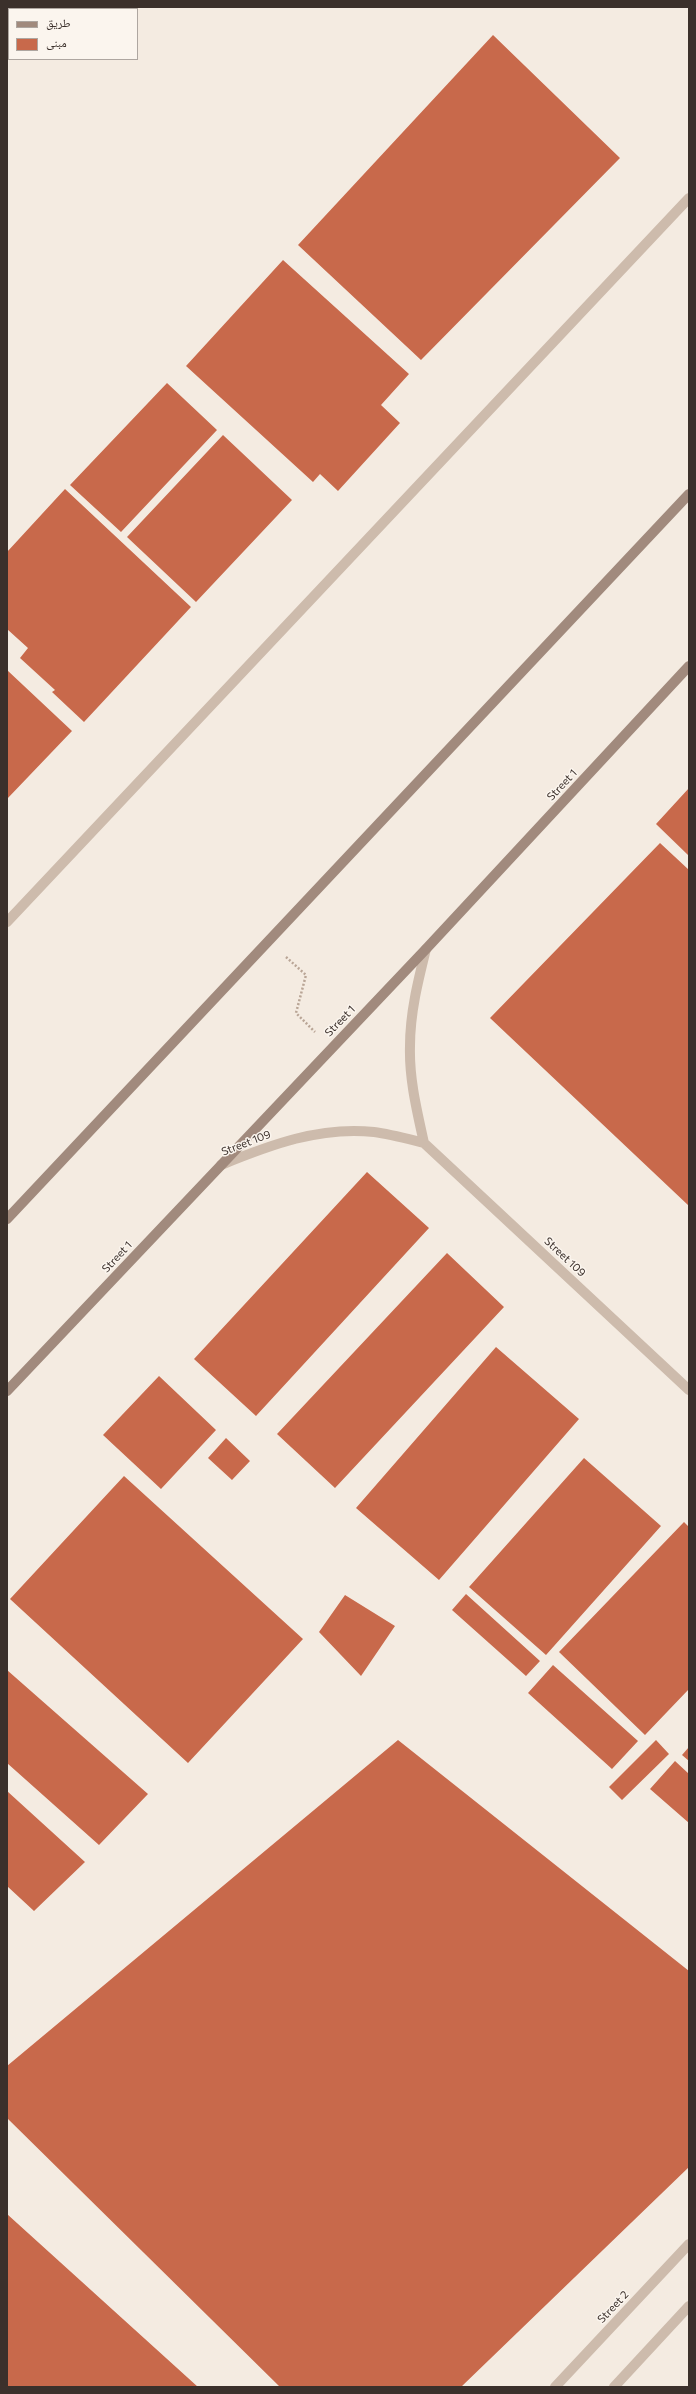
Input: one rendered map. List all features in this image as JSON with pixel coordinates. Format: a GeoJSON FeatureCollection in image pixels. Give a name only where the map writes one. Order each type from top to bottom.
{"type":"FeatureCollection","features":[{"type":"Feature","properties":{"kind":"street"},"geometry":{"type":"LineString","coordinates":[[7,922],[689,198]]}},
{"type":"Feature","properties":{"kind":"street"},"geometry":{"type":"LineString","coordinates":[[7,1219],[689,494]]}},
{"type":"Feature","properties":{"kind":"street","name":"Street 1"},"geometry":{"type":"LineString","coordinates":[[7,1391],[218,1166],[426,949],[689,666]]}},
{"type":"Feature","properties":{"kind":"street"},"geometry":{"type":"LineString","coordinates":[[424,1143],[413,1095],[410,1046],[414,997],[426,949]]}},
{"type":"Feature","properties":{"kind":"street","name":"Street 109"},"geometry":{"type":"LineString","coordinates":[[218,1166],[271,1145],[321,1133],[373,1132],[424,1143],[689,1390]]}},
{"type":"Feature","properties":{"kind":"street","name":"Street 2"},"geometry":{"type":"LineString","coordinates":[[555,2387],[689,2244]]}},
{"type":"Feature","properties":{"kind":"street"},"geometry":{"type":"LineString","coordinates":[[614,2387],[689,2306]]}},
{"type":"Feature","properties":{"kind":"path"},"geometry":{"type":"LineString","coordinates":[[269,940],[306,975],[296,1013],[331,1048]]}},
{"type":"Feature","properties":{"kind":"building"},"geometry":{"type":"Polygon","coordinates":[[[493,35],[620,158],[421,360],[298,245],[493,35]]]}},
{"type":"Feature","properties":{"kind":"building"},"geometry":{"type":"Polygon","coordinates":[[[283,260],[409,374],[381,405],[400,423],[338,491],[320,474],[313,482],[186,366],[283,260]]]}},
{"type":"Feature","properties":{"kind":"building"},"geometry":{"type":"Polygon","coordinates":[[[167,383],[217,430],[121,532],[70,485],[167,383]]]}},
{"type":"Feature","properties":{"kind":"building"},"geometry":{"type":"Polygon","coordinates":[[[223,435],[292,500],[196,602],[127,537],[223,435]]]}},
{"type":"Feature","properties":{"kind":"building"},"geometry":{"type":"Polygon","coordinates":[[[65,489],[191,607],[84,722],[52,692],[55,690],[20,658],[28,648],[7,629],[7,552],[65,489]]]}},
{"type":"Feature","properties":{"kind":"building"},"geometry":{"type":"Polygon","coordinates":[[[7,670],[72,731],[7,799],[7,670]]]}},
{"type":"Feature","properties":{"kind":"building"},"geometry":{"type":"Polygon","coordinates":[[[689,788],[689,856],[656,824],[689,788]]]}},
{"type":"Feature","properties":{"kind":"building"},"geometry":{"type":"Polygon","coordinates":[[[660,843],[689,870],[689,1206],[490,1018],[660,843]]]}},
{"type":"Feature","properties":{"kind":"building"},"geometry":{"type":"Polygon","coordinates":[[[367,1172],[429,1228],[256,1416],[194,1359],[367,1172]]]}},
{"type":"Feature","properties":{"kind":"building"},"geometry":{"type":"Polygon","coordinates":[[[447,1253],[504,1307],[335,1488],[277,1434],[447,1253]]]}},
{"type":"Feature","properties":{"kind":"building"},"geometry":{"type":"Polygon","coordinates":[[[496,1347],[579,1419],[439,1580],[356,1508],[496,1347]]]}},
{"type":"Feature","properties":{"kind":"building"},"geometry":{"type":"Polygon","coordinates":[[[159,1376],[216,1430],[161,1489],[103,1435],[159,1376]]]}},
{"type":"Feature","properties":{"kind":"building"},"geometry":{"type":"Polygon","coordinates":[[[226,1438],[250,1461],[232,1480],[208,1458],[226,1438]]]}},
{"type":"Feature","properties":{"kind":"building"},"geometry":{"type":"Polygon","coordinates":[[[584,1458],[661,1526],[546,1655],[469,1587],[584,1458]]]}},
{"type":"Feature","properties":{"kind":"building"},"geometry":{"type":"Polygon","coordinates":[[[124,1476],[303,1639],[188,1763],[10,1599],[124,1476]]]}},
{"type":"Feature","properties":{"kind":"building"},"geometry":{"type":"Polygon","coordinates":[[[684,1522],[689,1527],[689,1689],[645,1735],[559,1652],[684,1522]]]}},
{"type":"Feature","properties":{"kind":"building"},"geometry":{"type":"Polygon","coordinates":[[[466,1594],[540,1661],[526,1676],[452,1610],[466,1594]]]}},
{"type":"Feature","properties":{"kind":"building"},"geometry":{"type":"Polygon","coordinates":[[[345,1595],[395,1626],[361,1676],[319,1632],[345,1595]]]}},
{"type":"Feature","properties":{"kind":"building"},"geometry":{"type":"Polygon","coordinates":[[[553,1665],[638,1741],[612,1769],[528,1693],[553,1665]]]}},
{"type":"Feature","properties":{"kind":"building"},"geometry":{"type":"Polygon","coordinates":[[[7,1670],[148,1794],[99,1845],[7,1763],[7,1670]]]}},
{"type":"Feature","properties":{"kind":"building"},"geometry":{"type":"Polygon","coordinates":[[[398,1740],[689,1971],[689,2167],[461,2387],[280,2387],[7,2118],[7,2066],[398,1740]]]}},
{"type":"Feature","properties":{"kind":"building"},"geometry":{"type":"Polygon","coordinates":[[[656,1740],[669,1754],[622,1800],[609,1787],[656,1740]]]}},
{"type":"Feature","properties":{"kind":"building"},"geometry":{"type":"Polygon","coordinates":[[[689,1747],[689,1761],[682,1755],[689,1747]]]}},
{"type":"Feature","properties":{"kind":"building"},"geometry":{"type":"Polygon","coordinates":[[[675,1761],[689,1774],[689,1823],[650,1789],[675,1761]]]}},
{"type":"Feature","properties":{"kind":"building"},"geometry":{"type":"Polygon","coordinates":[[[7,1791],[85,1862],[34,1911],[7,1886],[7,1791]]]}},
{"type":"Feature","properties":{"kind":"building"},"geometry":{"type":"Polygon","coordinates":[[[7,2214],[198,2387],[7,2387],[7,2214]]]}}]}
